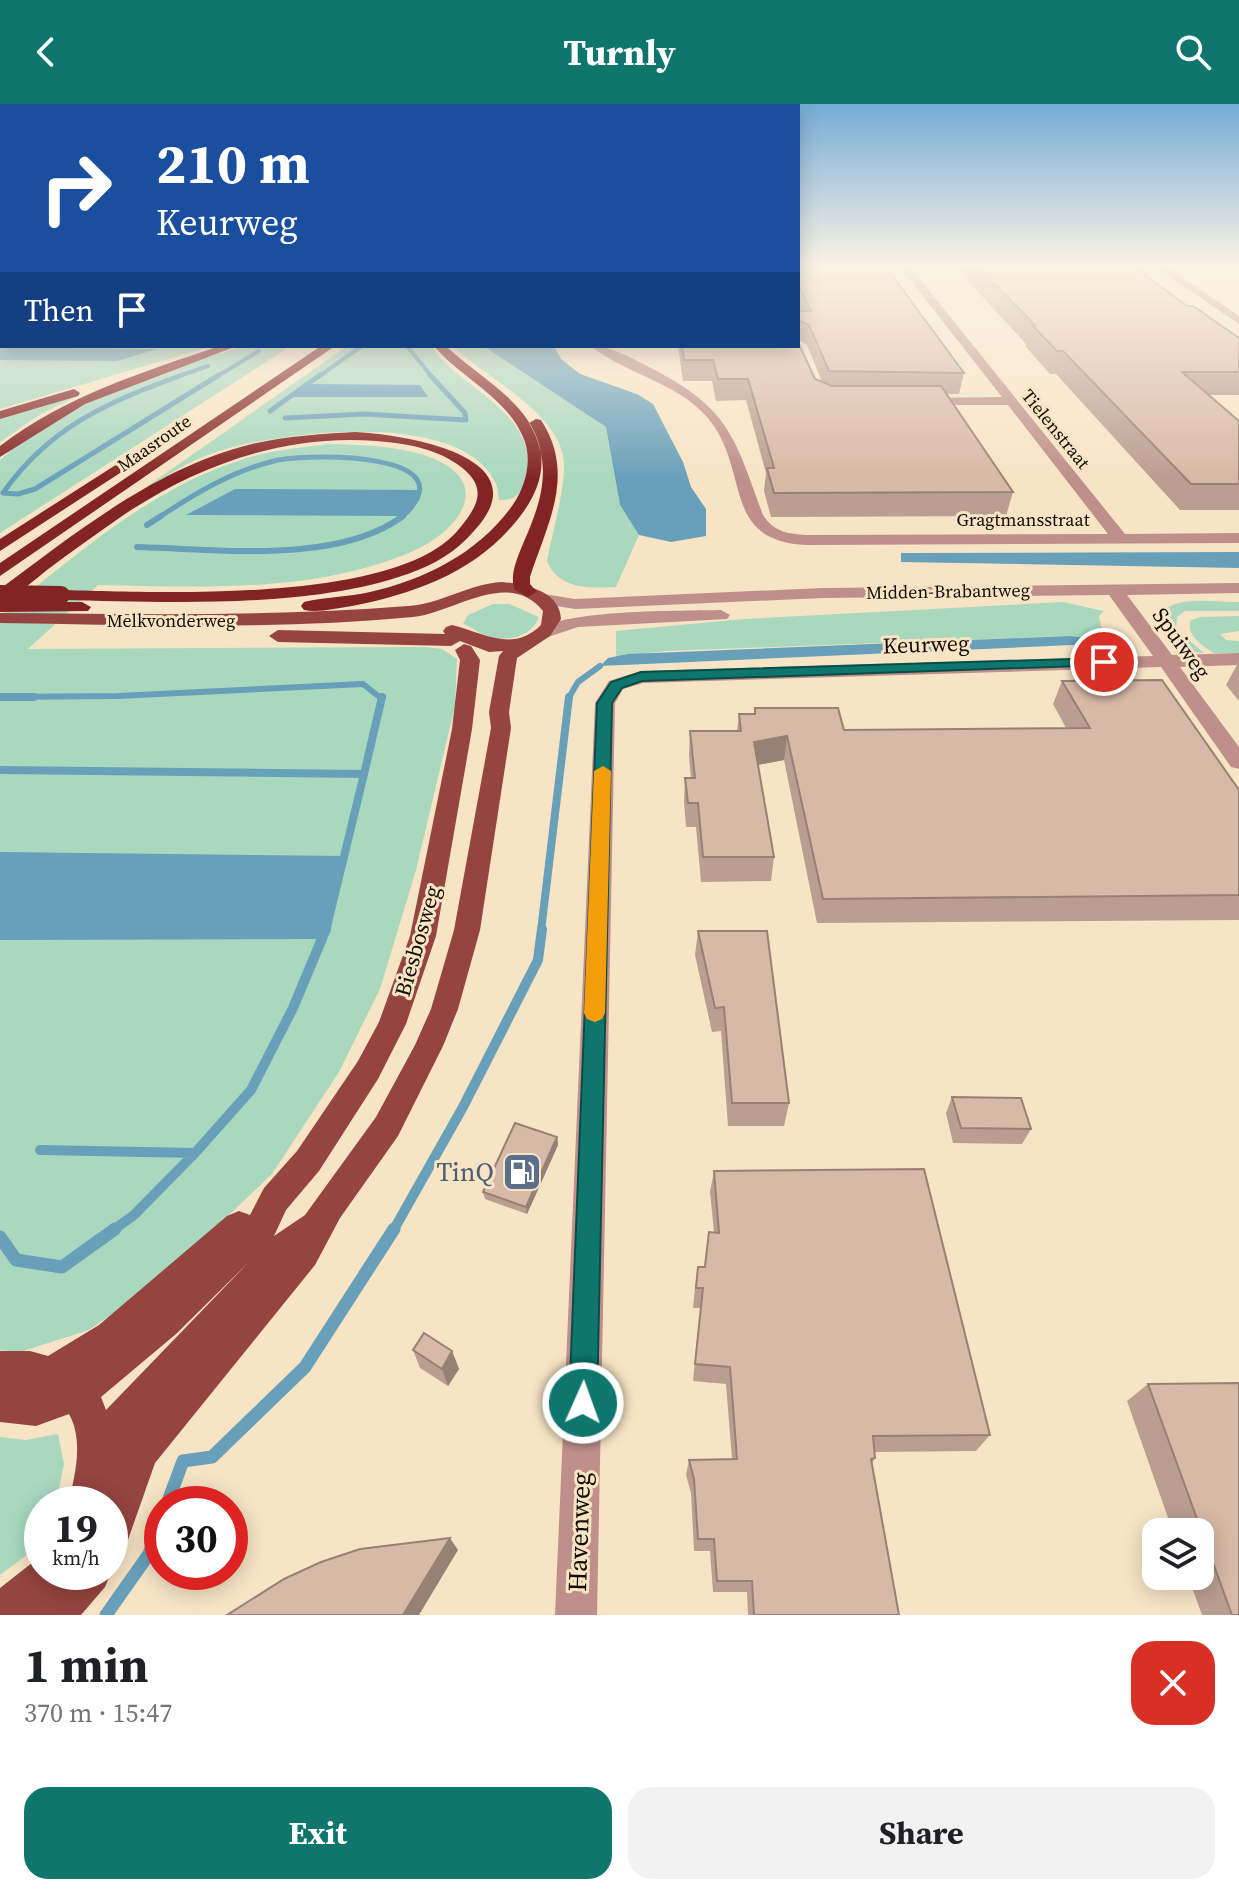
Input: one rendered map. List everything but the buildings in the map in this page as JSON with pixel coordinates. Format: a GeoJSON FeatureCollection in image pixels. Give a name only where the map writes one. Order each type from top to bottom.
{"type":"FeatureCollection","features":[{"type":"Feature","properties":{"kind":"highway"},"geometry":{"type":"LineString","coordinates":[[0,415],[223,348]]}},
{"type":"Feature","properties":{"kind":"highway"},"geometry":{"type":"LineString","coordinates":[[0,453],[41,423],[77,403],[223,348]]}},
{"type":"Feature","properties":{"kind":"highway"},"geometry":{"type":"LineString","coordinates":[[227,397],[304,348]]}},
{"type":"Feature","properties":{"kind":"highway","name":"Maasroute"},"geometry":{"type":"LineString","coordinates":[[0,571],[326,348]]}},
{"type":"Feature","properties":{"kind":"highway"},"geometry":{"type":"LineString","coordinates":[[0,607],[38,613],[322,605],[402,588],[458,564],[506,525],[526,496],[534,471],[534,450],[527,431],[483,384],[442,348]]}},
{"type":"Feature","properties":{"kind":"highway"},"geometry":{"type":"LineString","coordinates":[[483,384],[516,404],[533,420],[546,438],[553,459],[550,488],[521,577],[521,586],[541,600]]}},
{"type":"Feature","properties":{"kind":"highway","name":"Maasroute"},"geometry":{"type":"LineString","coordinates":[[0,546],[191,420]]}},
{"type":"Feature","properties":{"kind":"highway"},"geometry":{"type":"LineString","coordinates":[[344,436],[410,442],[455,457],[474,470],[485,487],[484,509],[459,539],[424,560],[367,580],[293,592],[0,596],[165,482],[203,464],[266,444],[344,436]]}},
{"type":"Feature","properties":{"kind":"main road"},"geometry":{"type":"LineString","coordinates":[[450,608],[480,590],[510,589],[541,600],[553,617],[554,634],[520,651]]}},
{"type":"Feature","properties":{"kind":"main road"},"geometry":{"type":"LineString","coordinates":[[450,608],[478,599],[502,596],[518,598],[539,608],[541,600]]}},
{"type":"Feature","properties":{"kind":"main road"},"geometry":{"type":"LineString","coordinates":[[450,608],[448,621],[454,640]]}},
{"type":"Feature","properties":{"kind":"main road","name":"Melkvonderweg"},"geometry":{"type":"LineString","coordinates":[[3,629],[340,627],[365,621],[444,616],[450,608]]}},
{"type":"Feature","properties":{"kind":"main road","name":"Melkvonderweg"},"geometry":{"type":"LineString","coordinates":[[3,629],[38,613],[340,627],[520,651]]}},
{"type":"Feature","properties":{"kind":"main road","name":"Biesbosweg"},"geometry":{"type":"LineString","coordinates":[[65,1383],[163,1321],[261,1227],[275,1199],[308,1161],[368,1070],[392,1024],[416,960],[455,777],[470,660],[454,640]]}},
{"type":"Feature","properties":{"kind":"main road","name":"Biesbosweg"},"geometry":{"type":"LineString","coordinates":[[128,1486],[140,1452],[303,1253],[314,1227],[382,1134],[408,1088],[445,1009],[465,935],[501,728],[499,712],[520,651]]}},
{"type":"Feature","properties":{"kind":"main road","name":"Biesbosweg"},"geometry":{"type":"LineString","coordinates":[[97,1456],[112,1431],[289,1244],[314,1227]]}},
{"type":"Feature","properties":{"kind":"main road"},"geometry":{"type":"LineString","coordinates":[[0,1369],[32,1369],[65,1383],[92,1416],[97,1456],[91,1486]]}},
{"type":"Feature","properties":{"kind":"main road"},"geometry":{"type":"LineString","coordinates":[[0,1403],[36,1407],[65,1383]]}},
{"type":"Feature","properties":{"kind":"main road"},"geometry":{"type":"LineString","coordinates":[[0,1614],[32,1590]]}},
{"type":"Feature","properties":{"kind":"main road"},"geometry":{"type":"LineString","coordinates":[[54,1615],[75,1590]]}},
{"type":"Feature","properties":{"kind":"street","name":"Tielenstraat"},"geometry":{"type":"LineString","coordinates":[[961,338],[1120,538]]}},
{"type":"Feature","properties":{"kind":"street","name":"Gragtmansstraat"},"geometry":{"type":"LineString","coordinates":[[601,348],[654,375],[712,415],[724,432],[761,527],[771,535],[807,540],[1239,538]]}},
{"type":"Feature","properties":{"kind":"street"},"geometry":{"type":"LineString","coordinates":[[902,402],[1011,401]]}},
{"type":"Feature","properties":{"kind":"street","name":"Midden-Brabantweg"},"geometry":{"type":"LineString","coordinates":[[541,600],[659,610],[965,601],[1239,588]]}},
{"type":"Feature","properties":{"kind":"street","name":"Midden-Brabantweg"},"geometry":{"type":"LineString","coordinates":[[1118,595],[1239,599]]}},
{"type":"Feature","properties":{"kind":"street","name":"Spuiweg"},"geometry":{"type":"LineString","coordinates":[[1118,595],[1239,762]]}},
{"type":"Feature","properties":{"kind":"street","name":"Midden-Brabantweg"},"geometry":{"type":"LineString","coordinates":[[554,634],[659,610]]}},
{"type":"Feature","properties":{"kind":"street","name":"Keurweg"},"geometry":{"type":"LineString","coordinates":[[616,685],[641,677],[1239,659]]}},
{"type":"Feature","properties":{"kind":"street","name":"Havenweg"},"geometry":{"type":"LineString","coordinates":[[576,1615],[605,703],[616,685]]}},
{"type":"Feature","properties":{"kind":"green space"},"geometry":{"type":"Polygon","coordinates":[[[0,348],[205,348],[0,409],[0,348]]]}},
{"type":"Feature","properties":{"kind":"green space"},"geometry":{"type":"Polygon","coordinates":[[[238,348],[288,348],[0,533],[0,460],[54,420],[84,404],[238,348]]]}},
{"type":"Feature","properties":{"kind":"green space"},"geometry":{"type":"Polygon","coordinates":[[[344,348],[433,348],[444,362],[511,420],[522,437],[527,457],[521,490],[513,498],[499,500],[495,482],[475,459],[445,443],[407,435],[320,433],[278,438],[213,453],[194,460],[142,490],[344,348]]]}},
{"type":"Feature","properties":{"kind":"green space"},"geometry":{"type":"Polygon","coordinates":[[[455,348],[486,348],[606,427],[620,505],[639,535],[616,587],[576,585],[552,570],[547,561],[562,486],[564,464],[560,446],[537,413],[455,348]]]}},
{"type":"Feature","properties":{"kind":"green space"},"geometry":{"type":"Polygon","coordinates":[[[81,394],[41,414],[0,442],[0,419],[81,394]]]}},
{"type":"Feature","properties":{"kind":"green space"},"geometry":{"type":"Polygon","coordinates":[[[329,444],[392,448],[440,461],[457,473],[465,487],[465,502],[458,517],[426,544],[404,555],[330,576],[253,585],[98,585],[28,649],[425,647],[442,649],[457,659],[455,706],[416,870],[380,989],[339,1072],[272,1174],[159,1282],[89,1330],[20,1352],[0,1350],[0,616],[110,529],[169,492],[244,459],[280,450],[329,444]]]}},
{"type":"Feature","properties":{"kind":"green space"},"geometry":{"type":"Polygon","coordinates":[[[1063,602],[1104,611],[1099,616],[1101,626],[1110,639],[1107,645],[1099,648],[1083,637],[1070,636],[666,651],[616,657],[616,631],[744,619],[1063,602]]]}},
{"type":"Feature","properties":{"kind":"green space"},"geometry":{"type":"Polygon","coordinates":[[[1183,602],[1239,602],[1239,611],[1185,611],[1177,617],[1176,629],[1204,653],[1173,643],[1162,632],[1156,617],[1172,605],[1183,602]]]}},
{"type":"Feature","properties":{"kind":"green space"},"geometry":{"type":"Polygon","coordinates":[[[493,604],[509,604],[539,617],[524,634],[502,639],[487,636],[463,624],[468,615],[493,604]]]}},
{"type":"Feature","properties":{"kind":"green space"},"geometry":{"type":"Polygon","coordinates":[[[1239,616],[1239,631],[1220,634],[1226,640],[1239,641],[1239,653],[1214,653],[1196,640],[1191,630],[1191,620],[1201,617],[1239,616]]]}},
{"type":"Feature","properties":{"kind":"green space"},"geometry":{"type":"Polygon","coordinates":[[[58,1434],[64,1464],[60,1486],[24,1486],[24,1557],[0,1575],[0,1437],[26,1440],[58,1434]]]}},
{"type":"Feature","properties":{"kind":"water"},"geometry":{"type":"Polygon","coordinates":[[[0,348],[157,349],[117,361],[0,360],[0,348]]]}},
{"type":"Feature","properties":{"kind":"water"},"geometry":{"type":"Polygon","coordinates":[[[486,348],[555,348],[561,359],[580,374],[637,394],[653,404],[683,462],[691,487],[706,509],[706,536],[671,542],[639,535],[620,505],[606,427],[486,348]]]}},
{"type":"Feature","properties":{"kind":"water"},"geometry":{"type":"Polygon","coordinates":[[[310,384],[420,385],[428,397],[290,397],[310,384]]]}},
{"type":"Feature","properties":{"kind":"water"},"geometry":{"type":"Polygon","coordinates":[[[235,489],[418,490],[419,499],[401,516],[186,515],[235,489]]]}},
{"type":"Feature","properties":{"kind":"water"},"geometry":{"type":"Polygon","coordinates":[[[1239,552],[1239,568],[901,562],[901,553],[1239,552]]]}},
{"type":"Feature","properties":{"kind":"water"},"geometry":{"type":"Polygon","coordinates":[[[1070,636],[1089,638],[1095,644],[600,666],[608,658],[628,654],[1070,636]]]}},
{"type":"Feature","properties":{"kind":"water"},"geometry":{"type":"Polygon","coordinates":[[[0,852],[346,856],[324,939],[0,940],[0,852]]]}},
{"type":"Feature","properties":{"kind":"waterway"},"geometry":{"type":"LineString","coordinates":[[318,377],[359,348]]}},
{"type":"Feature","properties":{"kind":"waterway"},"geometry":{"type":"LineString","coordinates":[[409,348],[432,377]]}},
{"type":"Feature","properties":{"kind":"waterway"},"geometry":{"type":"LineString","coordinates":[[216,377],[259,351]]}},
{"type":"Feature","properties":{"kind":"waterway"},"geometry":{"type":"LineString","coordinates":[[176,377],[208,366]]}},
{"type":"Feature","properties":{"kind":"waterway"},"geometry":{"type":"LineString","coordinates":[[182,375],[82,419],[40,451],[3,493],[18,494],[35,489],[219,375]]}},
{"type":"Feature","properties":{"kind":"waterway"},"geometry":{"type":"LineString","coordinates":[[270,411],[320,375]]}},
{"type":"Feature","properties":{"kind":"waterway"},"geometry":{"type":"LineString","coordinates":[[285,418],[364,414],[466,420],[465,413],[430,375]]}},
{"type":"Feature","properties":{"kind":"waterway"},"geometry":{"type":"LineString","coordinates":[[158,518],[199,492],[243,471],[274,461],[318,457],[378,461],[402,468],[417,480],[418,496],[402,516]]}},
{"type":"Feature","properties":{"kind":"waterway"},"geometry":{"type":"LineString","coordinates":[[147,525],[161,516]]}},
{"type":"Feature","properties":{"kind":"waterway"},"geometry":{"type":"LineString","coordinates":[[137,547],[238,551],[311,548],[345,542],[376,531],[402,516]]}},
{"type":"Feature","properties":{"kind":"waterway"},"geometry":{"type":"LineString","coordinates":[[569,697],[578,682],[600,666]]}},
{"type":"Feature","properties":{"kind":"waterway"},"geometry":{"type":"LineString","coordinates":[[34,697],[0,697],[118,696],[363,684],[382,699]]}},
{"type":"Feature","properties":{"kind":"waterway"},"geometry":{"type":"LineString","coordinates":[[541,931],[569,697]]}},
{"type":"Feature","properties":{"kind":"waterway"},"geometry":{"type":"LineString","coordinates":[[364,774],[382,699]]}},
{"type":"Feature","properties":{"kind":"waterway"},"geometry":{"type":"LineString","coordinates":[[0,770],[364,774]]}},
{"type":"Feature","properties":{"kind":"waterway"},"geometry":{"type":"LineString","coordinates":[[326,931],[364,774]]}},
{"type":"Feature","properties":{"kind":"waterway"},"geometry":{"type":"LineString","coordinates":[[195,1153],[251,1090],[293,1008],[326,929]]}},
{"type":"Feature","properties":{"kind":"waterway"},"geometry":{"type":"LineString","coordinates":[[393,1231],[463,1107],[538,960],[542,929]]}},
{"type":"Feature","properties":{"kind":"waterway"},"geometry":{"type":"LineString","coordinates":[[40,1150],[195,1153]]}},
{"type":"Feature","properties":{"kind":"waterway"},"geometry":{"type":"LineString","coordinates":[[112,1231],[134,1215],[195,1153]]}},
{"type":"Feature","properties":{"kind":"waterway"},"geometry":{"type":"LineString","coordinates":[[0,1237],[16,1260],[62,1267],[115,1229]]}},
{"type":"Feature","properties":{"kind":"waterway"},"geometry":{"type":"LineString","coordinates":[[174,1486],[183,1461],[212,1457],[305,1367],[394,1229]]}},
{"type":"Feature","properties":{"kind":"waterway"},"geometry":{"type":"LineString","coordinates":[[106,1615],[144,1561]]}},
{"type":"Feature","properties":{"kind":"slow traffic"},"geometry":{"type":"LineString","coordinates":[[595,1013],[603,771]]}},
{"type":"Feature","properties":{"kind":"place","name":"TinQ"},"geometry":{"type":"Point","coordinates":[522,1172]}},
{"type":"Feature","properties":{"kind":"route"},"geometry":{"type":"LineString","coordinates":[[583,1403],[605,703],[616,685],[641,677],[1104,662]]}}]}
